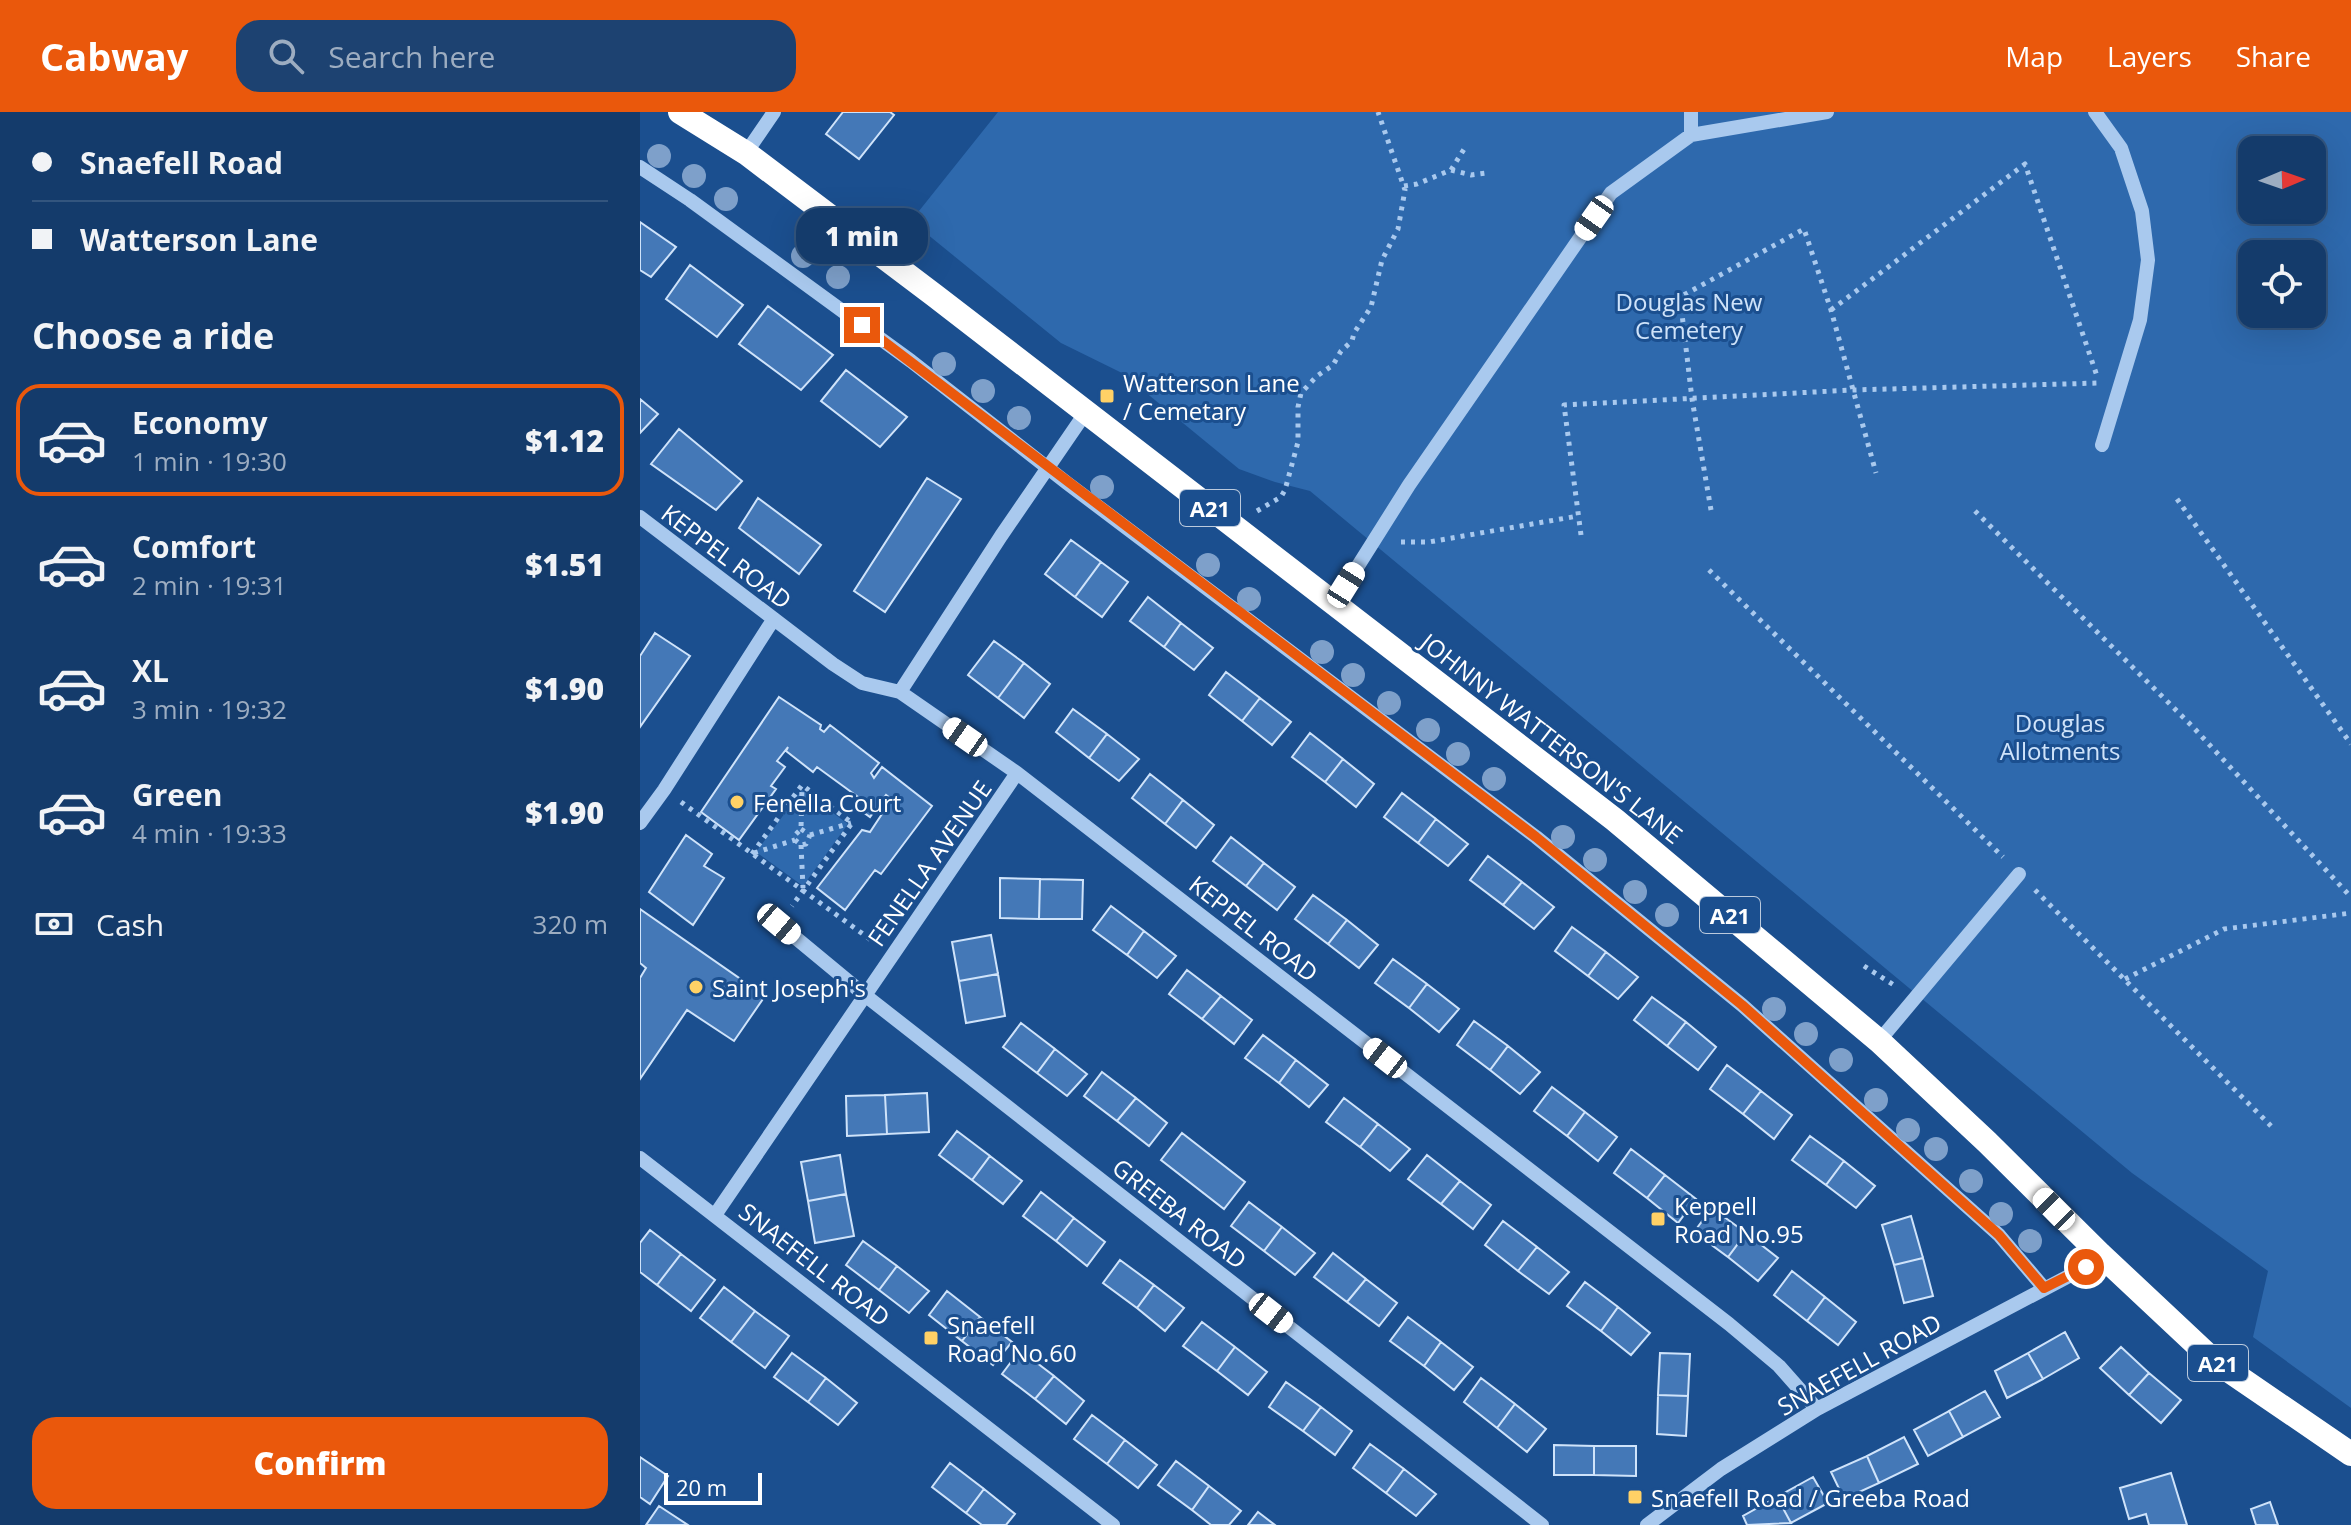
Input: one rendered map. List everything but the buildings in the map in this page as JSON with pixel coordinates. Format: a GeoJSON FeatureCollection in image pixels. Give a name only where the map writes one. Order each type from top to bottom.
{"type":"FeatureCollection","features":[{"type":"Feature","properties":{"kind":"highway","name":"JOHNNY WATTERSON'S LANE"},"geometry":{"type":"LineString","coordinates":[[680,112],[746,153],[1615,820],[1879,1041],[2212,1359],[2351,1454]]}},
{"type":"Feature","properties":{"kind":"street"},"geometry":{"type":"LineString","coordinates":[[746,153],[774,112]]}},
{"type":"Feature","properties":{"kind":"street"},"geometry":{"type":"LineString","coordinates":[[1691,112],[1691,135]]}},
{"type":"Feature","properties":{"kind":"street"},"geometry":{"type":"LineString","coordinates":[[1334,604],[1409,485],[1611,193],[1691,135],[1827,112]]}},
{"type":"Feature","properties":{"kind":"street"},"geometry":{"type":"LineString","coordinates":[[2095,112],[2121,148],[2142,211],[2148,260],[2140,320],[2102,445]]}},
{"type":"Feature","properties":{"kind":"street"},"geometry":{"type":"LineString","coordinates":[[640,167],[911,361],[1536,837],[1742,1005],[1999,1235],[2044,1288]]}},
{"type":"Feature","properties":{"kind":"street"},"geometry":{"type":"LineString","coordinates":[[900,692],[1086,412]]}},
{"type":"Feature","properties":{"kind":"street","name":"KEPPEL ROAD"},"geometry":{"type":"LineString","coordinates":[[640,517],[833,664],[862,683],[900,692],[1017,773],[1729,1324],[1779,1366],[1817,1409]]}},
{"type":"Feature","properties":{"kind":"street"},"geometry":{"type":"LineString","coordinates":[[640,823],[773,620]]}},
{"type":"Feature","properties":{"kind":"street","name":"FENELLA AVENUE"},"geometry":{"type":"LineString","coordinates":[[715,1215],[1017,773]]}},
{"type":"Feature","properties":{"kind":"street"},"geometry":{"type":"LineString","coordinates":[[1879,1041],[2019,874]]}},
{"type":"Feature","properties":{"kind":"street"},"geometry":{"type":"LineString","coordinates":[[779,924],[866,996]]}},
{"type":"Feature","properties":{"kind":"street","name":"GREEBA ROAD"},"geometry":{"type":"LineString","coordinates":[[866,996],[1542,1525]]}},
{"type":"Feature","properties":{"kind":"street","name":"SNAEFELL ROAD"},"geometry":{"type":"LineString","coordinates":[[640,1158],[1113,1525]]}},
{"type":"Feature","properties":{"kind":"street","name":"SNAEFELL ROAD"},"geometry":{"type":"LineString","coordinates":[[1647,1525],[1721,1469],[1817,1409],[2086,1267],[2100,1254]]}},
{"type":"Feature","properties":{"kind":"path"},"geometry":{"type":"LineString","coordinates":[[1252,514],[1281,497],[1285,490],[1298,442],[1301,393],[1333,365],[1341,351],[1352,341],[1371,307],[1382,260],[1398,229],[1404,186],[1378,112]]}},
{"type":"Feature","properties":{"kind":"path"},"geometry":{"type":"LineString","coordinates":[[1404,186],[1451,170],[1466,146]]}},
{"type":"Feature","properties":{"kind":"path"},"geometry":{"type":"LineString","coordinates":[[1831,310],[2025,164],[2100,383]]}},
{"type":"Feature","properties":{"kind":"path"},"geometry":{"type":"LineString","coordinates":[[1451,170],[1471,175],[1487,173]]}},
{"type":"Feature","properties":{"kind":"path"},"geometry":{"type":"LineString","coordinates":[[1711,510],[1692,399],[1680,297],[1804,229],[1831,310],[1876,473]]}},
{"type":"Feature","properties":{"kind":"path"},"geometry":{"type":"LineString","coordinates":[[1581,535],[1564,405],[1853,390],[2100,383],[2118,393]]}},
{"type":"Feature","properties":{"kind":"path"},"geometry":{"type":"LineString","coordinates":[[2177,499],[2351,744]]}},
{"type":"Feature","properties":{"kind":"path"},"geometry":{"type":"LineString","coordinates":[[1975,511],[2192,726],[2351,897]]}},
{"type":"Feature","properties":{"kind":"path"},"geometry":{"type":"LineString","coordinates":[[1399,542],[1429,542],[1578,516]]}},
{"type":"Feature","properties":{"kind":"path"},"geometry":{"type":"LineString","coordinates":[[1709,570],[2271,1126]]}},
{"type":"Feature","properties":{"kind":"path"},"geometry":{"type":"LineString","coordinates":[[752,854],[802,785]]}},
{"type":"Feature","properties":{"kind":"path"},"geometry":{"type":"LineString","coordinates":[[802,785],[852,823]]}},
{"type":"Feature","properties":{"kind":"path"},"geometry":{"type":"LineString","coordinates":[[795,840],[797,831],[801,829],[802,785]]}},
{"type":"Feature","properties":{"kind":"path"},"geometry":{"type":"LineString","coordinates":[[664,790],[891,955]]}},
{"type":"Feature","properties":{"kind":"path"},"geometry":{"type":"LineString","coordinates":[[801,829],[810,835],[852,823]]}},
{"type":"Feature","properties":{"kind":"path"},"geometry":{"type":"LineString","coordinates":[[779,924],[852,823]]}},
{"type":"Feature","properties":{"kind":"path"},"geometry":{"type":"LineString","coordinates":[[801,845],[806,844],[810,835]]}},
{"type":"Feature","properties":{"kind":"path"},"geometry":{"type":"LineString","coordinates":[[752,854],[795,840]]}},
{"type":"Feature","properties":{"kind":"path"},"geometry":{"type":"LineString","coordinates":[[795,840],[801,845],[803,891]]}},
{"type":"Feature","properties":{"kind":"path"},"geometry":{"type":"LineString","coordinates":[[2125,979],[2224,929],[2351,913]]}},
{"type":"Feature","properties":{"kind":"path"},"geometry":{"type":"LineString","coordinates":[[1864,966],[1915,998]]}},
{"type":"Feature","properties":{"kind":"green space"},"geometry":{"type":"Polygon","coordinates":[[[998,112],[2351,112],[2351,1408],[2253,1337],[2268,1271],[2132,1173],[1310,491],[1239,469],[1122,373],[1061,343],[911,221],[998,112]]]}},
{"type":"Feature","properties":{"kind":"green space"},"geometry":{"type":"Polygon","coordinates":[[[802,790],[848,824],[803,886],[756,852],[802,790]]]}},
{"type":"Feature","properties":{"kind":"place","name":"Watterson Lane / Cemetary"},"geometry":{"type":"Point","coordinates":[1107,396]}},
{"type":"Feature","properties":{"kind":"place","name":"Fenella Court"},"geometry":{"type":"Point","coordinates":[737,802]}},
{"type":"Feature","properties":{"kind":"place","name":"Saint Joseph's"},"geometry":{"type":"Point","coordinates":[696,987]}},
{"type":"Feature","properties":{"kind":"place","name":"Keppell Road No.95"},"geometry":{"type":"Point","coordinates":[1658,1219]}},
{"type":"Feature","properties":{"kind":"place","name":"Snaefell Road No.60"},"geometry":{"type":"Point","coordinates":[931,1338]}},
{"type":"Feature","properties":{"kind":"place","name":"Snaefell Road / Greeba Road"},"geometry":{"type":"Point","coordinates":[1635,1497]}},
{"type":"Feature","properties":{"kind":"route"},"geometry":{"type":"LineString","coordinates":[[862,325],[1536,837],[1742,1005],[1999,1235],[2044,1288],[2086,1267]]}},
{"type":"Feature","properties":{"kind":"park label","name":"Douglas New Cemetery"},"geometry":{"type":"Point","coordinates":[1689,315]}},
{"type":"Feature","properties":{"kind":"park label","name":"Douglas Allotments"},"geometry":{"type":"Point","coordinates":[2060,736]}}]}
